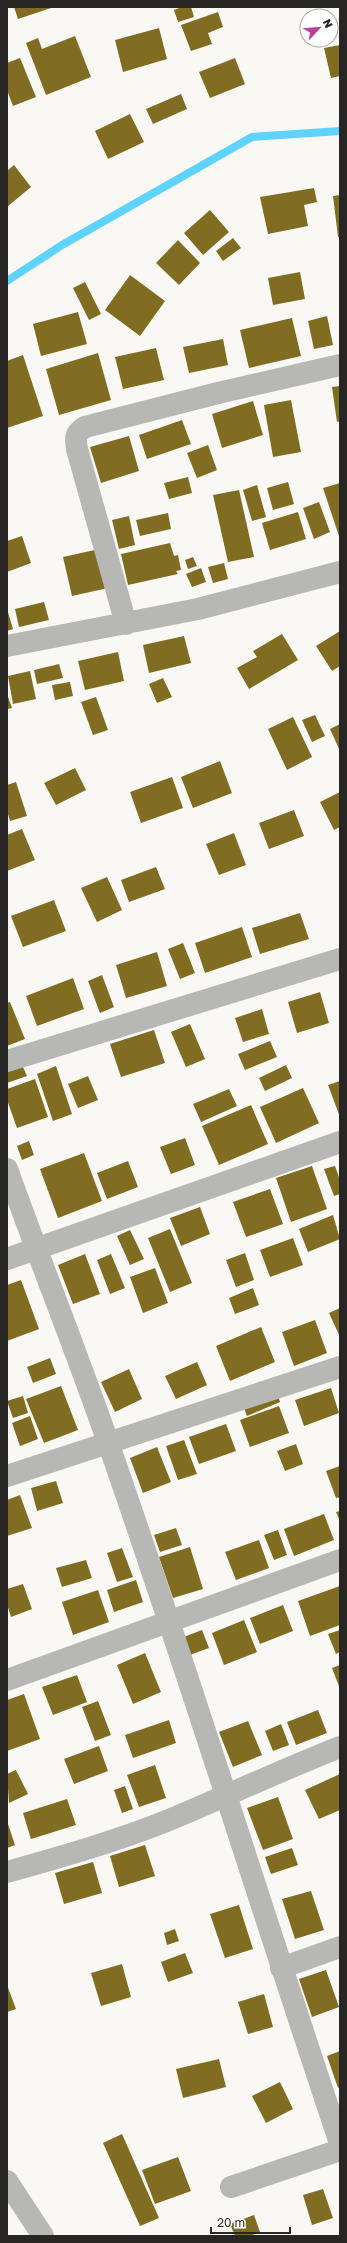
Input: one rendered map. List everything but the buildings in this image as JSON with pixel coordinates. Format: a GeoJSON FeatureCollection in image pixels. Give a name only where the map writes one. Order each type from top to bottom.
{"type":"FeatureCollection","features":[{"type":"Feature","properties":{"kind":"street"},"geometry":{"type":"LineString","coordinates":[[126,624],[77,450],[75,438],[78,432],[85,427],[218,393],[340,365]]}},
{"type":"Feature","properties":{"kind":"street"},"geometry":{"type":"LineString","coordinates":[[7,646],[198,609],[340,572]]}},
{"type":"Feature","properties":{"kind":"street"},"geometry":{"type":"LineString","coordinates":[[7,1061],[340,959]]}},
{"type":"Feature","properties":{"kind":"street"},"geometry":{"type":"LineString","coordinates":[[7,1259],[340,1142]]}},
{"type":"Feature","properties":{"kind":"street"},"geometry":{"type":"LineString","coordinates":[[7,1169],[108,1443],[169,1621],[227,1794],[281,1968],[340,2143]]}},
{"type":"Feature","properties":{"kind":"street"},"geometry":{"type":"LineString","coordinates":[[7,1476],[340,1367]]}},
{"type":"Feature","properties":{"kind":"street"},"geometry":{"type":"LineString","coordinates":[[7,1680],[340,1560]]}},
{"type":"Feature","properties":{"kind":"street"},"geometry":{"type":"LineString","coordinates":[[7,1872],[56,1859],[168,1820],[340,1747]]}},
{"type":"Feature","properties":{"kind":"street"},"geometry":{"type":"LineString","coordinates":[[281,1968],[340,1947]]}},
{"type":"Feature","properties":{"kind":"street"},"geometry":{"type":"LineString","coordinates":[[231,2187],[340,2150]]}},
{"type":"Feature","properties":{"kind":"street"},"geometry":{"type":"LineString","coordinates":[[7,2181],[43,2236]]}},
{"type":"Feature","properties":{"kind":"waterway"},"geometry":{"type":"LineString","coordinates":[[7,281],[62,245],[252,137],[340,131]]}}]}
